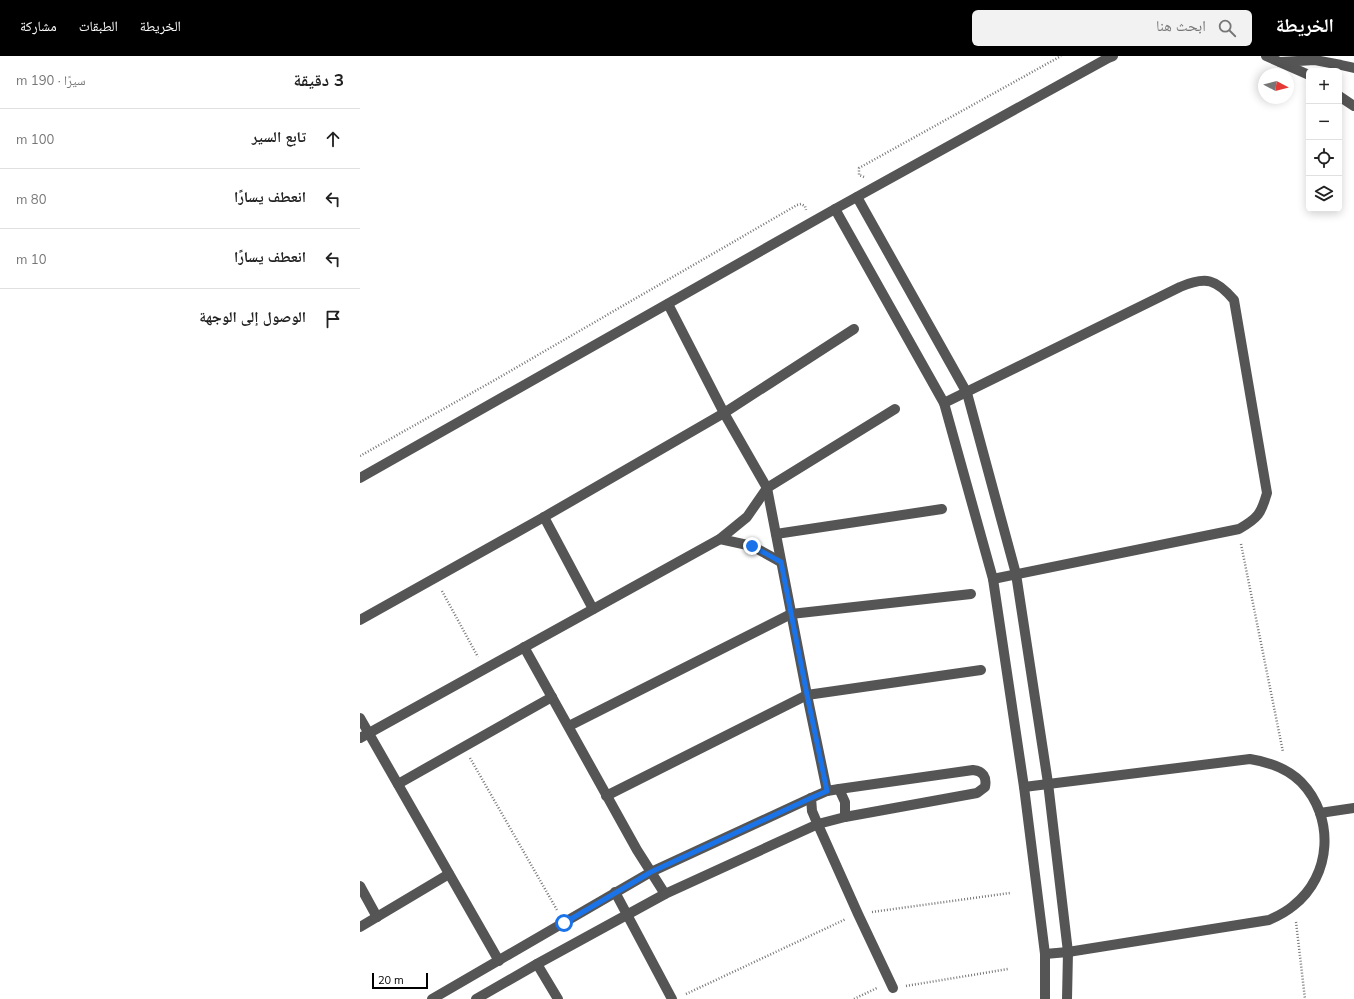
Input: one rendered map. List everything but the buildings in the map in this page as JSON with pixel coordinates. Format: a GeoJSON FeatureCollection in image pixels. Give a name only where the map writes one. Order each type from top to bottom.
{"type":"FeatureCollection","features":[{"type":"Feature","properties":{"kind":"street"},"geometry":{"type":"LineString","coordinates":[[360,478],[835,209],[1113,56]]}},
{"type":"Feature","properties":{"kind":"street"},"geometry":{"type":"LineString","coordinates":[[1266,56],[1306,74]]}},
{"type":"Feature","properties":{"kind":"street"},"geometry":{"type":"LineString","coordinates":[[1280,62],[1315,60],[1354,68]]}},
{"type":"Feature","properties":{"kind":"street"},"geometry":{"type":"LineString","coordinates":[[1342,98],[1354,106]]}},
{"type":"Feature","properties":{"kind":"street"},"geometry":{"type":"LineString","coordinates":[[857,197],[967,393],[1016,574],[1048,783],[1068,952],[1067,999]]}},
{"type":"Feature","properties":{"kind":"street"},"geometry":{"type":"LineString","coordinates":[[835,209],[944,403],[993,579],[1024,787],[1046,954],[1045,999]]}},
{"type":"Feature","properties":{"kind":"street"},"geometry":{"type":"LineString","coordinates":[[944,403],[1195,281],[1210,281],[1224,288],[1234,300],[1268,493],[1263,509],[1253,521],[1238,529],[993,579]]}},
{"type":"Feature","properties":{"kind":"street"},"geometry":{"type":"LineString","coordinates":[[668,304],[724,413],[767,488],[827,791]]}},
{"type":"Feature","properties":{"kind":"street"},"geometry":{"type":"LineString","coordinates":[[360,620],[544,517],[724,413],[854,329]]}},
{"type":"Feature","properties":{"kind":"street"},"geometry":{"type":"LineString","coordinates":[[364,736],[720,539],[747,517],[767,488],[895,409]]}},
{"type":"Feature","properties":{"kind":"street"},"geometry":{"type":"LineString","coordinates":[[776,534],[942,509]]}},
{"type":"Feature","properties":{"kind":"street"},"geometry":{"type":"LineString","coordinates":[[544,517],[593,609]]}},
{"type":"Feature","properties":{"kind":"street"},"geometry":{"type":"LineString","coordinates":[[720,539],[752,546],[781,562]]}},
{"type":"Feature","properties":{"kind":"street"},"geometry":{"type":"LineString","coordinates":[[569,726],[792,614],[971,594]]}},
{"type":"Feature","properties":{"kind":"street"},"geometry":{"type":"LineString","coordinates":[[524,647],[569,726],[606,796],[637,850],[665,894]]}},
{"type":"Feature","properties":{"kind":"street"},"geometry":{"type":"LineString","coordinates":[[606,796],[807,695],[981,670]]}},
{"type":"Feature","properties":{"kind":"street"},"geometry":{"type":"LineString","coordinates":[[398,784],[552,697]]}},
{"type":"Feature","properties":{"kind":"street"},"geometry":{"type":"LineString","coordinates":[[360,718],[364,736],[398,784],[499,961]]}},
{"type":"Feature","properties":{"kind":"street"},"geometry":{"type":"LineString","coordinates":[[1024,787],[1250,758],[1269,763],[1286,771],[1301,782],[1312,796],[1320,813],[1325,830],[1325,847],[1322,864],[1316,880],[1306,894],[1294,906],[1269,920],[1068,952],[1046,954]]}},
{"type":"Feature","properties":{"kind":"street"},"geometry":{"type":"LineString","coordinates":[[432,999],[651,872],[827,791],[973,770],[982,773],[985,777],[985,787],[977,792],[845,817],[818,824],[665,894],[476,999]]}},
{"type":"Feature","properties":{"kind":"street"},"geometry":{"type":"LineString","coordinates":[[839,789],[845,802],[845,817]]}},
{"type":"Feature","properties":{"kind":"street"},"geometry":{"type":"LineString","coordinates":[[811,798],[812,811],[858,914],[892,985]]}},
{"type":"Feature","properties":{"kind":"street"},"geometry":{"type":"LineString","coordinates":[[1320,813],[1354,808]]}},
{"type":"Feature","properties":{"kind":"street"},"geometry":{"type":"LineString","coordinates":[[360,927],[449,874]]}},
{"type":"Feature","properties":{"kind":"street"},"geometry":{"type":"LineString","coordinates":[[360,886],[377,917]]}},
{"type":"Feature","properties":{"kind":"street"},"geometry":{"type":"LineString","coordinates":[[615,892],[672,999]]}},
{"type":"Feature","properties":{"kind":"street"},"geometry":{"type":"LineString","coordinates":[[537,964],[558,999]]}},
{"type":"Feature","properties":{"kind":"path"},"geometry":{"type":"LineString","coordinates":[[866,177],[859,174],[859,168],[1062,56]]}},
{"type":"Feature","properties":{"kind":"path"},"geometry":{"type":"LineString","coordinates":[[1238,529],[1286,771]]}},
{"type":"Feature","properties":{"kind":"path"},"geometry":{"type":"LineString","coordinates":[[435,578],[485,669]]}},
{"type":"Feature","properties":{"kind":"path"},"geometry":{"type":"LineString","coordinates":[[464,747],[564,923]]}},
{"type":"Feature","properties":{"kind":"path"},"geometry":{"type":"LineString","coordinates":[[683,996],[858,914],[1010,893]]}},
{"type":"Feature","properties":{"kind":"path"},"geometry":{"type":"LineString","coordinates":[[1294,906],[1305,999]]}},
{"type":"Feature","properties":{"kind":"path"},"geometry":{"type":"LineString","coordinates":[[854,999],[892,985],[1008,969]]}},
{"type":"Feature","properties":{"kind":"route"},"geometry":{"type":"LineString","coordinates":[[564,923],[651,872],[827,791],[781,562],[752,546]]}}]}
